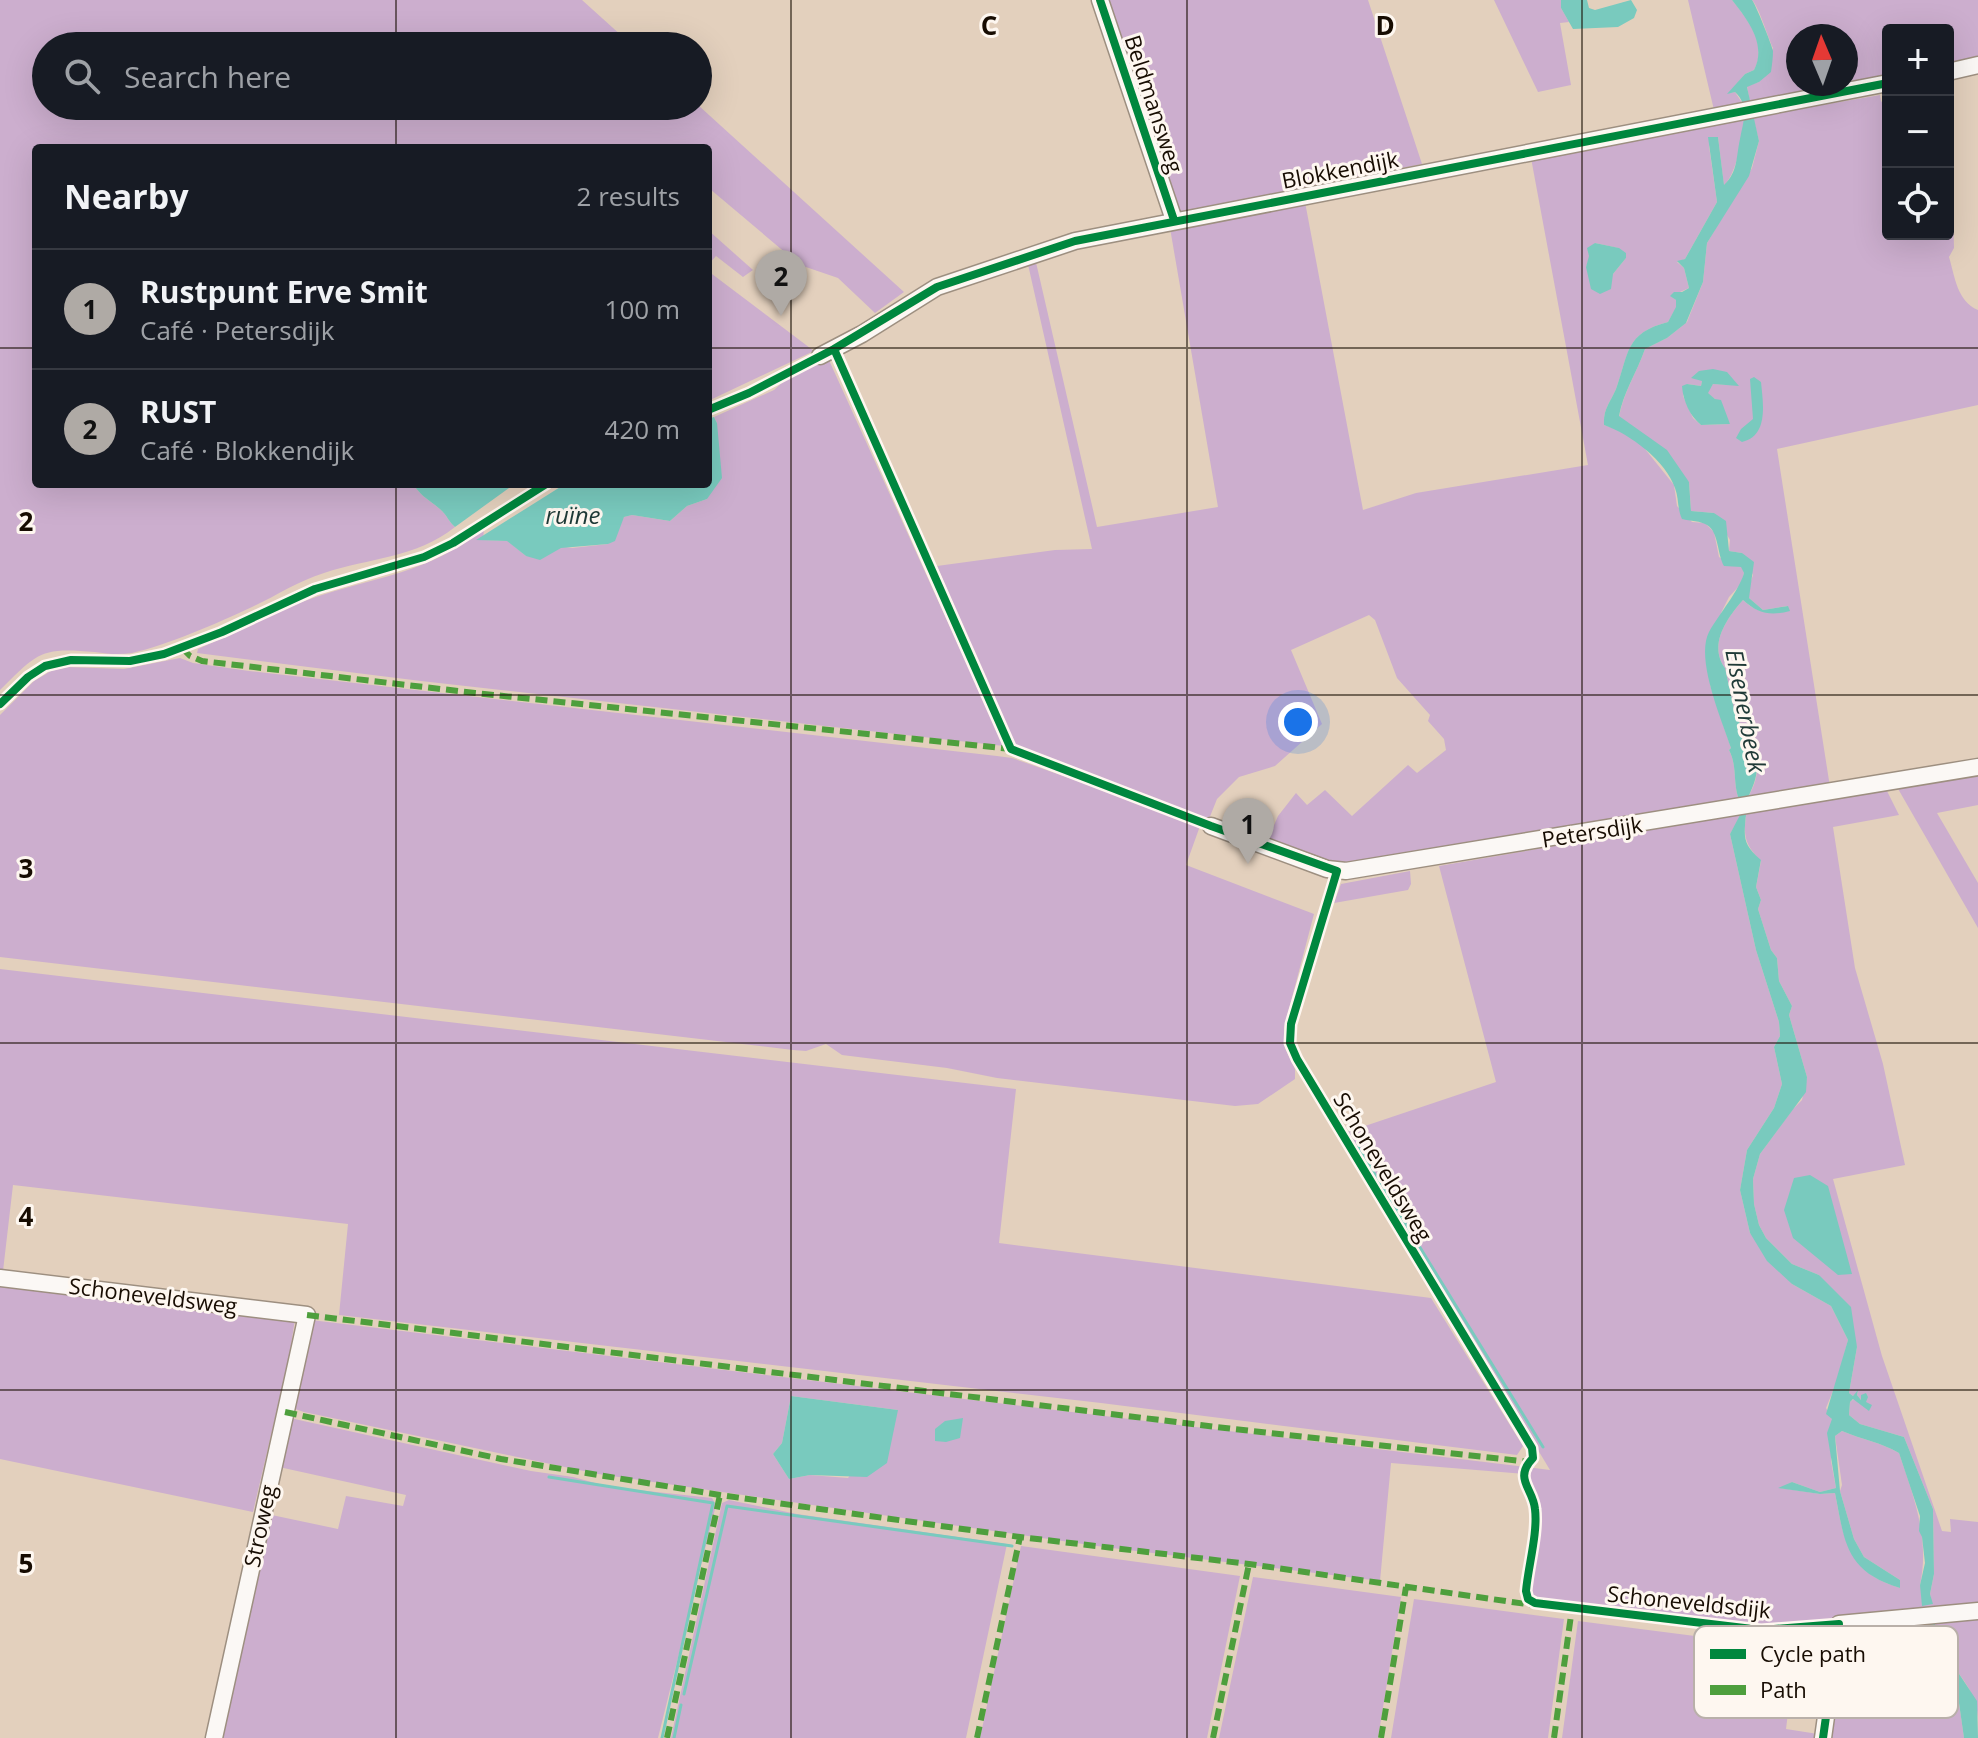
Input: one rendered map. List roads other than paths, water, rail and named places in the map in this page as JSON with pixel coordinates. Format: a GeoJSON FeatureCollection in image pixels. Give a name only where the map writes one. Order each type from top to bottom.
{"type":"FeatureCollection","features":[{"type":"Feature","properties":{"kind":"street","name":"Beldmansweg"},"geometry":{"type":"LineString","coordinates":[[1100,0],[1174,220]]}},
{"type":"Feature","properties":{"kind":"street"},"geometry":{"type":"LineString","coordinates":[[1954,71],[1978,65]]}},
{"type":"Feature","properties":{"kind":"street","name":"Blokkendijk"},"geometry":{"type":"LineString","coordinates":[[820,356],[946,283],[1066,243],[1882,84]]}},
{"type":"Feature","properties":{"kind":"street","name":"Petersdijk"},"geometry":{"type":"LineString","coordinates":[[1211,826],[1327,869],[1356,871],[1978,767]]}},
{"type":"Feature","properties":{"kind":"street","name":"Schoneveldsweg"},"geometry":{"type":"LineString","coordinates":[[0,1278],[307,1315]]}},
{"type":"Feature","properties":{"kind":"street","name":"Stroweg"},"geometry":{"type":"LineString","coordinates":[[214,1738],[307,1315]]}},
{"type":"Feature","properties":{"kind":"street"},"geometry":{"type":"LineString","coordinates":[[1839,1626],[1978,1611]]}},
{"type":"Feature","properties":{"kind":"street"},"geometry":{"type":"LineString","coordinates":[[1823,1738],[1826,1718]]}},
{"type":"Feature","properties":{"kind":"water"},"geometry":{"type":"Polygon","coordinates":[[[1561,0],[1587,0],[1589,8],[1595,10],[1631,0],[1637,10],[1634,18],[1618,27],[1573,29],[1561,8],[1561,0]]]}},
{"type":"Feature","properties":{"kind":"water"},"geometry":{"type":"Polygon","coordinates":[[[1732,0],[1752,0],[1773,51],[1771,72],[1747,87],[1759,141],[1749,176],[1707,243],[1703,282],[1686,323],[1667,338],[1645,349],[1619,416],[1667,450],[1689,482],[1691,511],[1714,513],[1726,521],[1729,551],[1742,553],[1754,562],[1749,598],[1763,610],[1788,606],[1790,611],[1765,613],[1743,600],[1726,623],[1719,641],[1720,659],[1725,668],[1735,713],[1741,726],[1750,727],[1743,730],[1755,759],[1756,773],[1746,802],[1740,802],[1738,796],[1731,748],[1711,690],[1705,658],[1709,632],[1744,573],[1741,567],[1724,566],[1711,528],[1682,519],[1675,488],[1664,468],[1636,442],[1604,425],[1606,410],[1631,346],[1644,332],[1668,322],[1676,307],[1676,300],[1670,296],[1689,288],[1684,268],[1677,261],[1685,259],[1717,202],[1708,137],[1718,137],[1724,185],[1734,169],[1744,109],[1735,92],[1727,94],[1745,74],[1754,70],[1758,51],[1754,33],[1732,0]]]}},
{"type":"Feature","properties":{"kind":"water"},"geometry":{"type":"Polygon","coordinates":[[[1595,243],[1619,248],[1626,253],[1626,258],[1613,274],[1611,289],[1600,294],[1591,289],[1586,267],[1589,256],[1587,248],[1595,243]]]}},
{"type":"Feature","properties":{"kind":"water"},"geometry":{"type":"Polygon","coordinates":[[[1713,369],[1727,372],[1739,386],[1713,384],[1708,393],[1721,400],[1730,424],[1701,425],[1690,413],[1684,397],[1682,386],[1701,386],[1702,381],[1691,378],[1699,371],[1713,369]]]}},
{"type":"Feature","properties":{"kind":"water"},"geometry":{"type":"Polygon","coordinates":[[[1754,377],[1761,382],[1762,418],[1757,433],[1742,442],[1736,438],[1753,419],[1750,379],[1754,377]]]}},
{"type":"Feature","properties":{"kind":"water","name":"ruïne"},"geometry":{"type":"Polygon","coordinates":[[[712,418],[717,423],[722,478],[707,499],[687,506],[670,521],[632,515],[624,517],[615,541],[561,548],[540,560],[526,556],[507,541],[476,540],[559,488],[712,488],[712,418]]]}},
{"type":"Feature","properties":{"kind":"water"},"geometry":{"type":"Polygon","coordinates":[[[416,488],[509,488],[455,527],[442,511],[416,488]]]}},
{"type":"Feature","properties":{"kind":"water"},"geometry":{"type":"Polygon","coordinates":[[[1746,814],[1746,840],[1761,860],[1756,887],[1761,900],[1758,909],[1771,950],[1777,958],[1779,981],[1792,1006],[1789,1015],[1807,1077],[1806,1092],[1760,1154],[1753,1179],[1754,1204],[1766,1238],[1792,1264],[1819,1275],[1851,1307],[1857,1347],[1849,1393],[1853,1396],[1858,1390],[1861,1400],[1861,1395],[1866,1393],[1866,1402],[1872,1405],[1869,1411],[1853,1399],[1849,1415],[1860,1424],[1904,1437],[1933,1509],[1934,1574],[1930,1594],[1933,1604],[1922,1606],[1920,1585],[1925,1563],[1919,1531],[1920,1516],[1899,1453],[1842,1431],[1835,1436],[1840,1491],[1854,1539],[1864,1557],[1900,1580],[1900,1588],[1868,1573],[1858,1564],[1845,1541],[1835,1493],[1820,1494],[1778,1488],[1792,1482],[1820,1492],[1836,1488],[1827,1433],[1832,1419],[1826,1414],[1848,1340],[1831,1306],[1792,1284],[1767,1261],[1750,1233],[1740,1190],[1747,1150],[1774,1108],[1782,1084],[1774,1047],[1780,1036],[1779,1022],[1756,950],[1730,834],[1740,815],[1746,814]]]}},
{"type":"Feature","properties":{"kind":"water"},"geometry":{"type":"Polygon","coordinates":[[[1810,1175],[1828,1186],[1852,1274],[1838,1275],[1793,1238],[1784,1210],[1794,1178],[1810,1175]]]}},
{"type":"Feature","properties":{"kind":"water"},"geometry":{"type":"Polygon","coordinates":[[[791,1396],[898,1410],[887,1463],[867,1477],[810,1475],[789,1479],[773,1454],[782,1443],[791,1396]]]}},
{"type":"Feature","properties":{"kind":"water"},"geometry":{"type":"Polygon","coordinates":[[[963,1418],[960,1438],[935,1441],[935,1429],[945,1421],[963,1418]]]}},
{"type":"Feature","properties":{"kind":"water"},"geometry":{"type":"Polygon","coordinates":[[[1958,1672],[1977,1701],[1978,1738],[1964,1738],[1958,1672]]]}},
{"type":"Feature","properties":{"kind":"waterway"},"geometry":{"type":"LineString","coordinates":[[1358,1147],[1543,1447]]}},
{"type":"Feature","properties":{"kind":"waterway"},"geometry":{"type":"LineString","coordinates":[[549,1477],[713,1503],[662,1738]]}},
{"type":"Feature","properties":{"kind":"waterway"},"geometry":{"type":"LineString","coordinates":[[684,1694],[727,1506],[1012,1546]]}},
{"type":"Feature","properties":{"kind":"waterway"},"geometry":{"type":"LineString","coordinates":[[674,1738],[681,1705]]}},
{"type":"Feature","properties":{"kind":"place","name":"RUST"},"geometry":{"type":"Point","coordinates":[781,316]}},
{"type":"Feature","properties":{"kind":"place","name":"Rustpunt Erve Smit"},"geometry":{"type":"Point","coordinates":[1248,864]}},
{"type":"Feature","properties":{"kind":"water label","name":"Elsenerbeek"},"geometry":{"type":"Point","coordinates":[1745,711]}}]}
